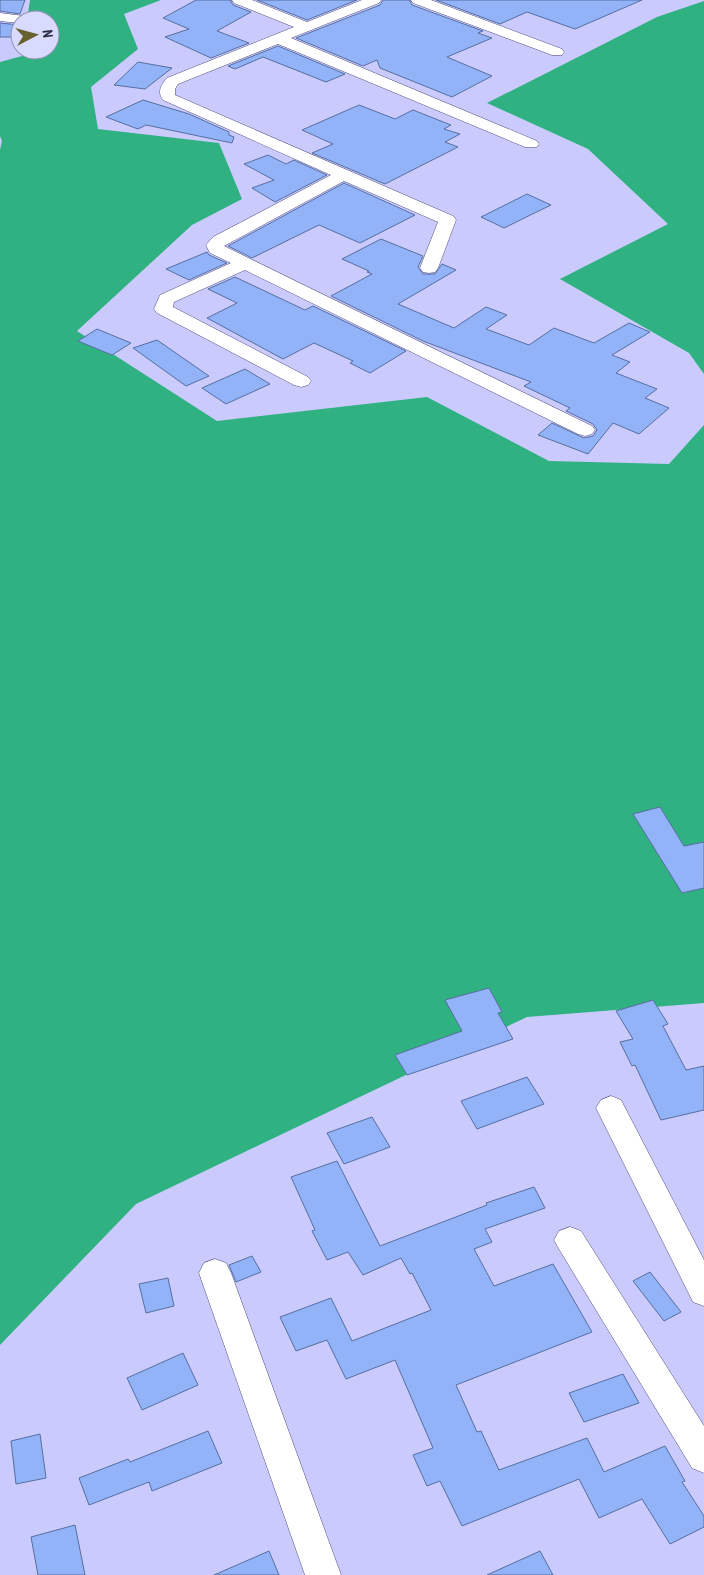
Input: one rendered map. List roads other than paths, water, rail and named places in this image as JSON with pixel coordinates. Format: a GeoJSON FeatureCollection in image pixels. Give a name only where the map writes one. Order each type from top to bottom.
{"type":"FeatureCollection","features":[{"type":"Feature","properties":{"kind":"street"},"geometry":{"type":"LineString","coordinates":[[239,0],[307,27]]}},
{"type":"Feature","properties":{"kind":"street"},"geometry":{"type":"LineString","coordinates":[[374,0],[172,81],[167,89],[168,97],[447,220],[429,268]]}},
{"type":"Feature","properties":{"kind":"street"},"geometry":{"type":"LineString","coordinates":[[418,0],[557,52]]}},
{"type":"Feature","properties":{"kind":"street"},"geometry":{"type":"LineString","coordinates":[[280,39],[531,144]]}},
{"type":"Feature","properties":{"kind":"street"},"geometry":{"type":"LineString","coordinates":[[344,175],[215,245],[216,249],[585,430]]}},
{"type":"Feature","properties":{"kind":"street"},"geometry":{"type":"LineString","coordinates":[[247,263],[166,298],[163,309],[301,380]]}},
{"type":"Feature","properties":{"kind":"street"},"geometry":{"type":"LineString","coordinates":[[611,1108],[704,1292]]}},
{"type":"Feature","properties":{"kind":"street"},"geometry":{"type":"LineString","coordinates":[[570,1240],[704,1457]]}},
{"type":"Feature","properties":{"kind":"street"},"geometry":{"type":"LineString","coordinates":[[215,1273],[323,1575]]}}]}
